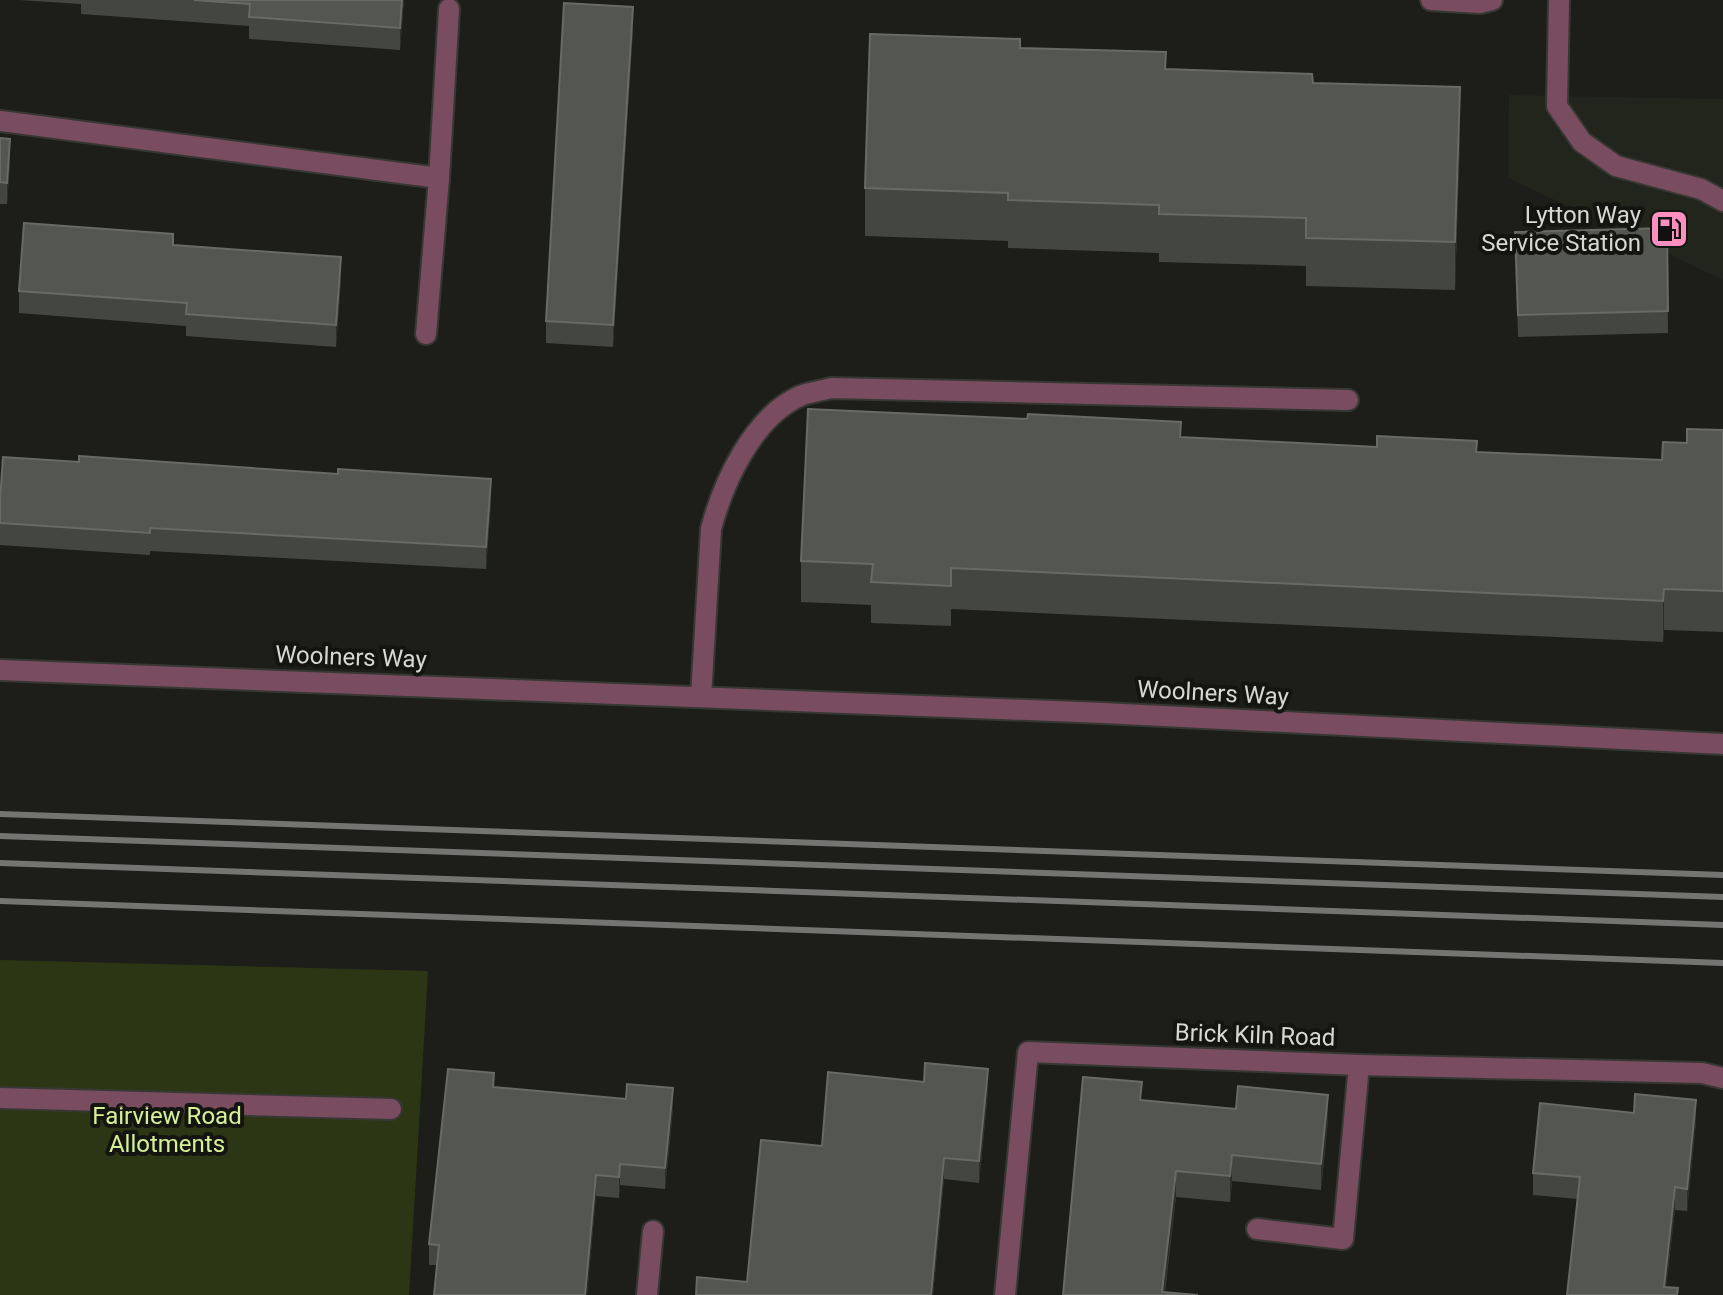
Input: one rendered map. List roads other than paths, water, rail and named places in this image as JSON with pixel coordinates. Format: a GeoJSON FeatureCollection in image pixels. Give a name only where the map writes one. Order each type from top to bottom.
{"type":"FeatureCollection","features":[{"type":"Feature","properties":{"kind":"street"},"geometry":{"type":"LineString","coordinates":[[1431,0],[1480,3],[1492,0]]}},
{"type":"Feature","properties":{"kind":"street"},"geometry":{"type":"LineString","coordinates":[[1559,0],[1557,106],[1582,142],[1616,166],[1701,189],[1723,201]]}},
{"type":"Feature","properties":{"kind":"street"},"geometry":{"type":"LineString","coordinates":[[426,334],[449,9]]}},
{"type":"Feature","properties":{"kind":"street"},"geometry":{"type":"LineString","coordinates":[[0,121],[439,178]]}},
{"type":"Feature","properties":{"kind":"street"},"geometry":{"type":"LineString","coordinates":[[701,697],[711,529],[718,503],[756,435],[799,396],[831,388],[1348,400]]}},
{"type":"Feature","properties":{"kind":"street","name":"Woolners Way"},"geometry":{"type":"LineString","coordinates":[[0,670],[701,697],[1723,744]]}},
{"type":"Feature","properties":{"kind":"street","name":"Brick Kiln Road"},"geometry":{"type":"LineString","coordinates":[[1005,1295],[1028,1052],[1359,1065],[1702,1073],[1723,1078]]}},
{"type":"Feature","properties":{"kind":"street"},"geometry":{"type":"LineString","coordinates":[[1257,1229],[1343,1239],[1359,1065]]}},
{"type":"Feature","properties":{"kind":"street"},"geometry":{"type":"LineString","coordinates":[[0,1098],[391,1109]]}},
{"type":"Feature","properties":{"kind":"street"},"geometry":{"type":"LineString","coordinates":[[647,1295],[653,1231]]}},
{"type":"Feature","properties":{"kind":"railway"},"geometry":{"type":"LineString","coordinates":[[0,814],[1723,875]]}},
{"type":"Feature","properties":{"kind":"railway"},"geometry":{"type":"LineString","coordinates":[[0,836],[1723,897]]}},
{"type":"Feature","properties":{"kind":"railway"},"geometry":{"type":"LineString","coordinates":[[0,863],[1723,925]]}},
{"type":"Feature","properties":{"kind":"railway"},"geometry":{"type":"LineString","coordinates":[[0,901],[1723,963]]}},
{"type":"Feature","properties":{"kind":"place","name":"Lytton Way Service Station"},"geometry":{"type":"Point","coordinates":[1669,229]}},
{"type":"Feature","properties":{"kind":"park label","name":"Fairview Road Allotments"},"geometry":{"type":"Point","coordinates":[167,1130]}}]}
